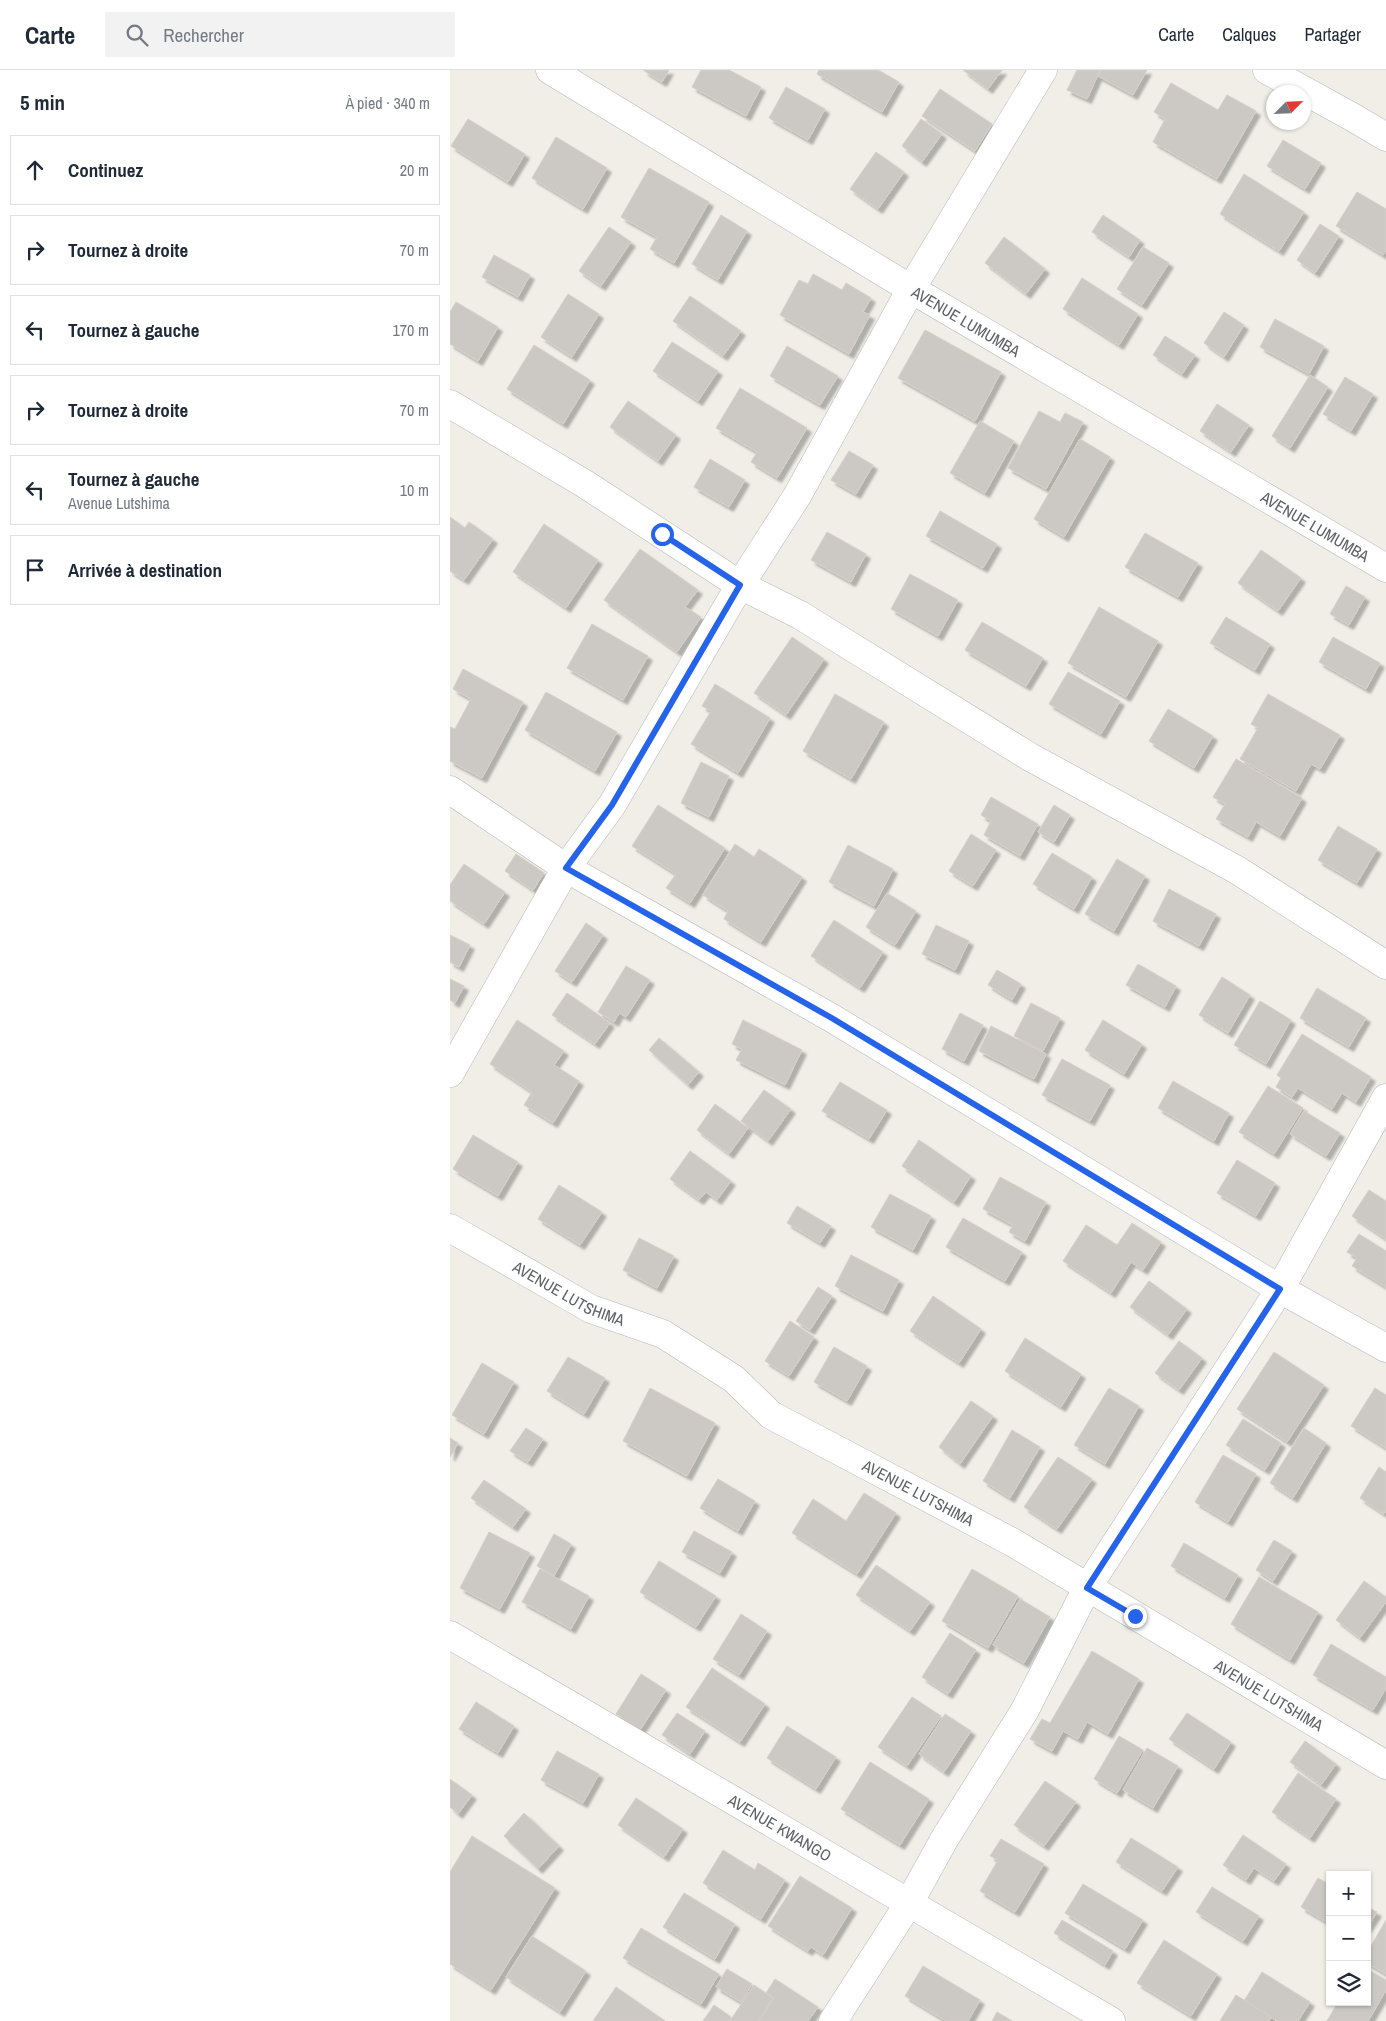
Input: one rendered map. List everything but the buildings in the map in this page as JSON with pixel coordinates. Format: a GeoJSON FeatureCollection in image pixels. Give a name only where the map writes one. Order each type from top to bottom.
{"type":"FeatureCollection","features":[{"type":"Feature","properties":{"kind":"street","name":"AVENUE LUMUMBA"},"geometry":{"type":"LineString","coordinates":[[550,70],[911,289],[1386,568]]}},
{"type":"Feature","properties":{"kind":"street"},"geometry":{"type":"LineString","coordinates":[[450,1073],[566,868],[612,805],[740,585],[797,496],[911,289],[1043,70]]}},
{"type":"Feature","properties":{"kind":"street"},"geometry":{"type":"LineString","coordinates":[[1268,70],[1386,137]]}},
{"type":"Feature","properties":{"kind":"street"},"geometry":{"type":"LineString","coordinates":[[450,404],[585,484],[740,585],[800,615],[1030,757],[1237,870],[1386,966]]}},
{"type":"Feature","properties":{"kind":"street"},"geometry":{"type":"LineString","coordinates":[[450,790],[566,868],[830,1017],[1280,1289],[1386,1348]]}},
{"type":"Feature","properties":{"kind":"street"},"geometry":{"type":"LineString","coordinates":[[833,2021],[909,1903],[945,1838],[1025,1710],[1087,1588],[1280,1289],[1386,1098]]}},
{"type":"Feature","properties":{"kind":"street","name":"AVENUE LUTSHIMA"},"geometry":{"type":"LineString","coordinates":[[450,1228],[591,1309],[663,1334],[734,1379],[771,1416],[1012,1542],[1386,1764]]}},
{"type":"Feature","properties":{"kind":"street","name":"AVENUE KWANGO"},"geometry":{"type":"LineString","coordinates":[[450,1634],[1111,2021]]}},
{"type":"Feature","properties":{"kind":"route"},"geometry":{"type":"LineString","coordinates":[[662,534],[740,585],[612,805],[566,868],[830,1017],[1280,1289],[1087,1588],[1135,1616]]}}]}
